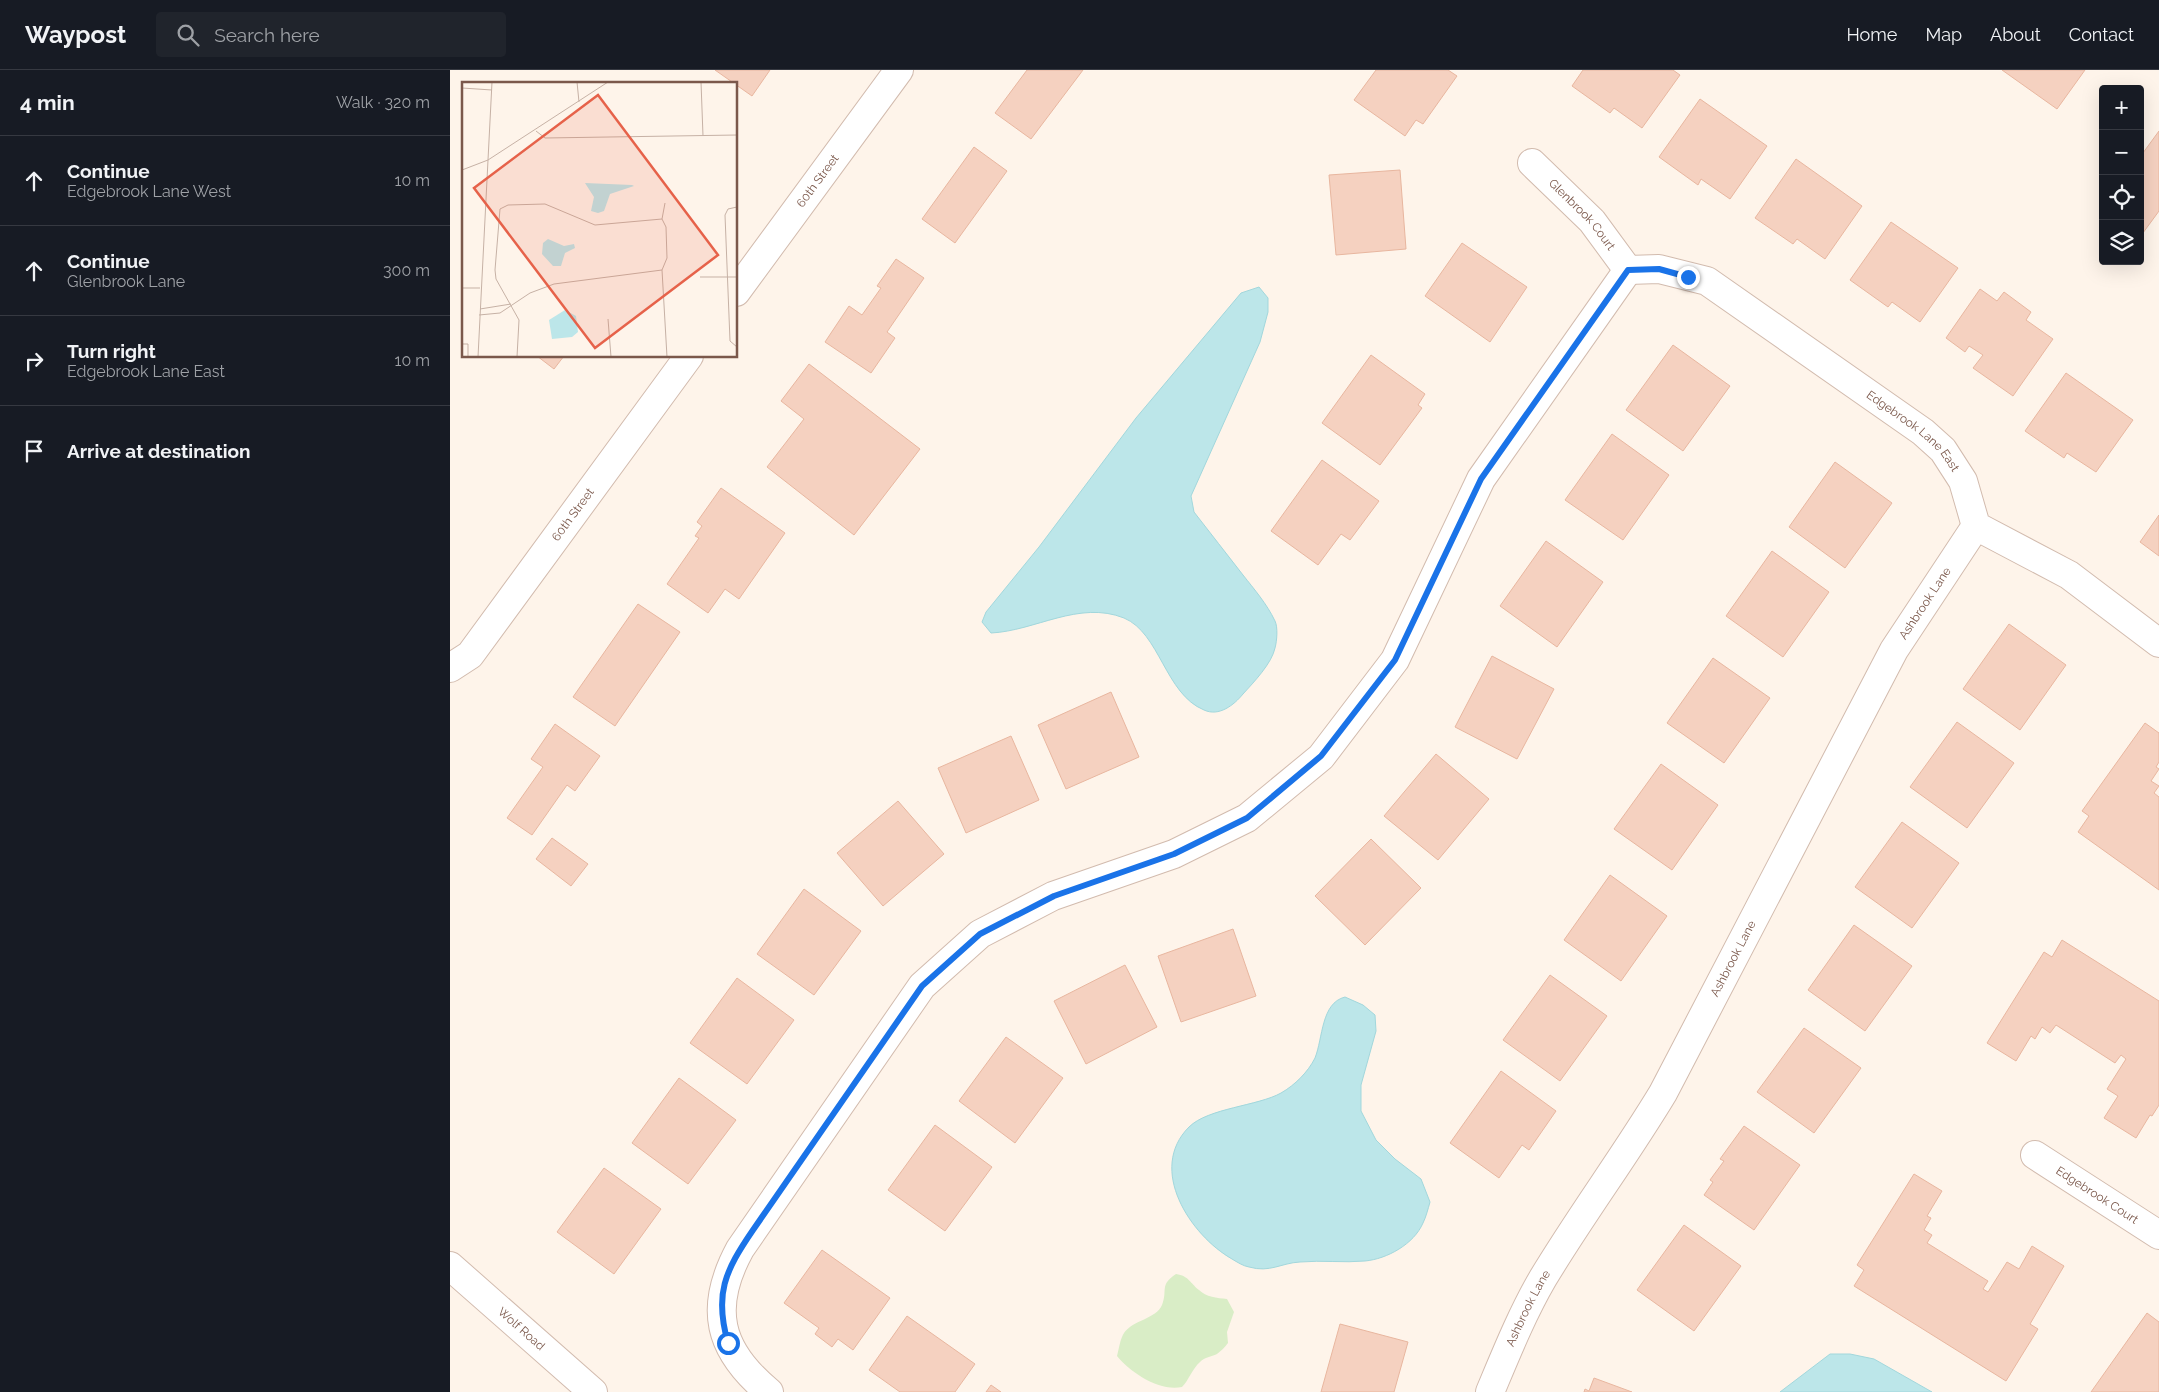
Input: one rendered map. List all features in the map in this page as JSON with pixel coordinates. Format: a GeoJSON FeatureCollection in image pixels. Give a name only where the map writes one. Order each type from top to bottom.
{"type":"FeatureCollection","features":[{"type":"Feature","properties":{"kind":"street","name":"60th Street"},"geometry":{"type":"LineString","coordinates":[[738,289],[899,70]]}},
{"type":"Feature","properties":{"kind":"street","name":"Glenbrook Court"},"geometry":{"type":"LineString","coordinates":[[1532,163],[1592,221],[1628,270]]}},
{"type":"Feature","properties":{"kind":"street","name":"Edgebrook Lane East"},"geometry":{"type":"LineString","coordinates":[[1628,270],[1659,269],[1708,281],[1923,432],[1943,450],[1963,481],[1976,526]]}},
{"type":"Feature","properties":{"kind":"street"},"geometry":{"type":"LineString","coordinates":[[769,1392],[752,1378],[728,1343],[722,1322],[721,1301],[731,1266],[740,1249],[922,986],[980,934],[1045,900],[1174,854],[1247,818],[1321,756],[1395,660],[1481,479],[1628,270]]}},
{"type":"Feature","properties":{"kind":"street","name":"60th Street"},"geometry":{"type":"LineString","coordinates":[[450,668],[470,655],[688,358]]}},
{"type":"Feature","properties":{"kind":"street"},"geometry":{"type":"LineString","coordinates":[[1976,526],[2069,575],[2159,643]]}},
{"type":"Feature","properties":{"kind":"street","name":"Ashbrook Lane"},"geometry":{"type":"LineString","coordinates":[[1490,1392],[1510,1343],[1542,1280],[1664,1093],[1894,650],[1976,526]]}},
{"type":"Feature","properties":{"kind":"street","name":"Edgebrook Court"},"geometry":{"type":"LineString","coordinates":[[2035,1155],[2159,1235]]}},
{"type":"Feature","properties":{"kind":"street","name":"Wolf Road"},"geometry":{"type":"LineString","coordinates":[[450,1266],[593,1392]]}},
{"type":"Feature","properties":{"kind":"green space"},"geometry":{"type":"Polygon","coordinates":[[[1176,1274],[1187,1278],[1205,1294],[1227,1299],[1234,1312],[1227,1332],[1228,1343],[1217,1354],[1200,1362],[1182,1387],[1173,1388],[1155,1384],[1137,1374],[1117,1356],[1124,1333],[1133,1325],[1150,1317],[1159,1310],[1164,1300],[1167,1281],[1176,1274]]]}},
{"type":"Feature","properties":{"kind":"water"},"geometry":{"type":"Polygon","coordinates":[[[1259,287],[1268,298],[1268,312],[1260,342],[1191,496],[1194,512],[1260,597],[1275,621],[1277,634],[1275,648],[1262,672],[1231,706],[1221,711],[1210,712],[1191,702],[1180,691],[1146,636],[1124,618],[1107,613],[1090,612],[1074,614],[1008,631],[991,633],[982,622],[986,612],[1039,547],[1136,418],[1241,293],[1259,287]]]}},
{"type":"Feature","properties":{"kind":"water"},"geometry":{"type":"Polygon","coordinates":[[[1345,997],[1363,1005],[1375,1015],[1376,1031],[1361,1085],[1361,1111],[1376,1140],[1395,1159],[1421,1179],[1430,1202],[1425,1218],[1419,1231],[1406,1244],[1391,1254],[1373,1260],[1357,1262],[1300,1262],[1263,1269],[1245,1266],[1216,1248],[1189,1218],[1179,1200],[1173,1181],[1172,1162],[1177,1144],[1189,1127],[1197,1121],[1220,1111],[1271,1097],[1286,1090],[1296,1082],[1309,1068],[1315,1058],[1324,1022],[1331,1006],[1345,997]]]}},
{"type":"Feature","properties":{"kind":"water"},"geometry":{"type":"Polygon","coordinates":[[[1830,1354],[1850,1354],[1874,1359],[1932,1392],[1780,1392],[1830,1354]]]}},
{"type":"Feature","properties":{"kind":"building"},"geometry":{"type":"Polygon","coordinates":[[[715,70],[770,70],[752,96],[738,86],[738,82],[732,82],[715,70]]]}},
{"type":"Feature","properties":{"kind":"building"},"geometry":{"type":"Polygon","coordinates":[[[1027,70],[1083,70],[1031,139],[995,113],[1027,70]]]}},
{"type":"Feature","properties":{"kind":"building"},"geometry":{"type":"Polygon","coordinates":[[[1376,70],[1448,70],[1457,76],[1423,124],[1416,120],[1405,136],[1354,100],[1376,70]]]}},
{"type":"Feature","properties":{"kind":"building"},"geometry":{"type":"Polygon","coordinates":[[[1583,70],[1673,70],[1680,75],[1642,128],[1614,108],[1610,113],[1572,86],[1583,70]]]}},
{"type":"Feature","properties":{"kind":"building"},"geometry":{"type":"Polygon","coordinates":[[[2002,70],[2085,70],[2057,109],[2002,70]]]}},
{"type":"Feature","properties":{"kind":"building"},"geometry":{"type":"Polygon","coordinates":[[[1700,99],[1767,146],[1730,199],[1701,179],[1698,185],[1659,157],[1700,99]]]}},
{"type":"Feature","properties":{"kind":"building"},"geometry":{"type":"Polygon","coordinates":[[[2159,131],[2159,211],[2144,232],[2144,175],[2144,152],[2159,131]]]}},
{"type":"Feature","properties":{"kind":"building"},"geometry":{"type":"Polygon","coordinates":[[[974,147],[1007,171],[955,243],[922,219],[974,147]]]}},
{"type":"Feature","properties":{"kind":"building"},"geometry":{"type":"Polygon","coordinates":[[[1796,159],[1862,206],[1825,259],[1797,239],[1793,244],[1755,218],[1796,159]]]}},
{"type":"Feature","properties":{"kind":"building"},"geometry":{"type":"Polygon","coordinates":[[[1400,170],[1406,249],[1336,255],[1329,175],[1400,170]]]}},
{"type":"Feature","properties":{"kind":"building"},"geometry":{"type":"Polygon","coordinates":[[[1891,222],[1958,268],[1920,322],[1892,302],[1888,307],[1850,280],[1891,222]]]}},
{"type":"Feature","properties":{"kind":"building"},"geometry":{"type":"Polygon","coordinates":[[[1462,243],[1527,287],[1490,342],[1425,296],[1462,243]]]}},
{"type":"Feature","properties":{"kind":"building"},"geometry":{"type":"Polygon","coordinates":[[[896,259],[924,278],[887,332],[895,338],[871,373],[825,342],[849,306],[862,315],[881,288],[877,286],[896,259]]]}},
{"type":"Feature","properties":{"kind":"building"},"geometry":{"type":"Polygon","coordinates":[[[1980,289],[1997,301],[2004,292],[2031,312],[2026,320],[2053,339],[2013,396],[1973,368],[1983,355],[1969,346],[1965,352],[1946,338],[1980,289]]]}},
{"type":"Feature","properties":{"kind":"building"},"geometry":{"type":"Polygon","coordinates":[[[1673,345],[1730,386],[1683,451],[1626,410],[1673,345]]]}},
{"type":"Feature","properties":{"kind":"building"},"geometry":{"type":"Polygon","coordinates":[[[1371,355],[1425,394],[1418,405],[1422,408],[1380,465],[1322,423],[1371,355]]]}},
{"type":"Feature","properties":{"kind":"building"},"geometry":{"type":"Polygon","coordinates":[[[540,358],[562,358],[554,369],[540,358]]]}},
{"type":"Feature","properties":{"kind":"building"},"geometry":{"type":"Polygon","coordinates":[[[809,364],[920,449],[854,535],[767,467],[804,419],[781,401],[809,364]]]}},
{"type":"Feature","properties":{"kind":"building"},"geometry":{"type":"Polygon","coordinates":[[[2066,373],[2133,420],[2096,472],[2067,453],[2064,458],[2025,431],[2066,373]]]}},
{"type":"Feature","properties":{"kind":"building"},"geometry":{"type":"Polygon","coordinates":[[[1612,434],[1669,475],[1623,540],[1565,500],[1612,434]]]}},
{"type":"Feature","properties":{"kind":"building"},"geometry":{"type":"Polygon","coordinates":[[[1322,460],[1379,501],[1350,540],[1341,534],[1318,565],[1271,531],[1322,460]]]}},
{"type":"Feature","properties":{"kind":"building"},"geometry":{"type":"Polygon","coordinates":[[[1835,462],[1892,503],[1845,568],[1789,527],[1835,462]]]}},
{"type":"Feature","properties":{"kind":"building"},"geometry":{"type":"Polygon","coordinates":[[[721,488],[785,533],[739,599],[725,589],[708,613],[667,584],[699,538],[695,536],[702,526],[697,522],[721,488]]]}},
{"type":"Feature","properties":{"kind":"building"},"geometry":{"type":"Polygon","coordinates":[[[2159,515],[2159,556],[2140,542],[2159,515]]]}},
{"type":"Feature","properties":{"kind":"building"},"geometry":{"type":"Polygon","coordinates":[[[1546,541],[1603,582],[1557,647],[1500,606],[1546,541]]]}},
{"type":"Feature","properties":{"kind":"building"},"geometry":{"type":"Polygon","coordinates":[[[1772,551],[1829,592],[1783,657],[1726,616],[1772,551]]]}},
{"type":"Feature","properties":{"kind":"building"},"geometry":{"type":"Polygon","coordinates":[[[638,604],[680,632],[615,726],[573,697],[638,604]]]}},
{"type":"Feature","properties":{"kind":"building"},"geometry":{"type":"Polygon","coordinates":[[[2009,624],[2066,665],[2020,730],[1963,689],[2009,624]]]}},
{"type":"Feature","properties":{"kind":"building"},"geometry":{"type":"Polygon","coordinates":[[[1492,656],[1554,689],[1517,759],[1455,727],[1492,656]]]}},
{"type":"Feature","properties":{"kind":"building"},"geometry":{"type":"Polygon","coordinates":[[[1713,658],[1770,698],[1724,763],[1667,723],[1713,658]]]}},
{"type":"Feature","properties":{"kind":"building"},"geometry":{"type":"Polygon","coordinates":[[[1111,692],[1139,757],[1066,789],[1038,725],[1111,692]]]}},
{"type":"Feature","properties":{"kind":"building"},"geometry":{"type":"Polygon","coordinates":[[[1957,722],[2014,763],[1967,828],[1910,787],[1957,722]]]}},
{"type":"Feature","properties":{"kind":"building"},"geometry":{"type":"Polygon","coordinates":[[[2145,723],[2159,733],[2159,762],[2156,767],[2159,769],[2151,781],[2159,786],[2154,793],[2159,797],[2159,890],[2078,832],[2089,816],[2082,811],[2145,723]]]}},
{"type":"Feature","properties":{"kind":"building"},"geometry":{"type":"Polygon","coordinates":[[[555,724],[600,756],[575,791],[567,785],[532,835],[507,818],[543,767],[531,759],[555,724]]]}},
{"type":"Feature","properties":{"kind":"building"},"geometry":{"type":"Polygon","coordinates":[[[1011,736],[1039,800],[966,833],[938,768],[1011,736]]]}},
{"type":"Feature","properties":{"kind":"building"},"geometry":{"type":"Polygon","coordinates":[[[1436,754],[1489,799],[1438,860],[1384,816],[1436,754]]]}},
{"type":"Feature","properties":{"kind":"building"},"geometry":{"type":"Polygon","coordinates":[[[1661,764],[1718,805],[1672,870],[1614,829],[1661,764]]]}},
{"type":"Feature","properties":{"kind":"building"},"geometry":{"type":"Polygon","coordinates":[[[898,801],[944,854],[883,906],[837,853],[898,801]]]}},
{"type":"Feature","properties":{"kind":"building"},"geometry":{"type":"Polygon","coordinates":[[[1902,822],[1959,863],[1912,928],[1855,887],[1902,822]]]}},
{"type":"Feature","properties":{"kind":"building"},"geometry":{"type":"Polygon","coordinates":[[[552,838],[588,864],[571,886],[536,859],[552,838]]]}},
{"type":"Feature","properties":{"kind":"building"},"geometry":{"type":"Polygon","coordinates":[[[1371,839],[1421,888],[1365,945],[1315,896],[1371,839]]]}},
{"type":"Feature","properties":{"kind":"building"},"geometry":{"type":"Polygon","coordinates":[[[1610,875],[1667,916],[1621,981],[1564,940],[1610,875]]]}},
{"type":"Feature","properties":{"kind":"building"},"geometry":{"type":"Polygon","coordinates":[[[804,889],[861,931],[814,995],[757,954],[804,889]]]}},
{"type":"Feature","properties":{"kind":"building"},"geometry":{"type":"Polygon","coordinates":[[[1854,925],[1912,966],[1865,1031],[1808,990],[1854,925]]]}},
{"type":"Feature","properties":{"kind":"building"},"geometry":{"type":"Polygon","coordinates":[[[1233,929],[1256,996],[1181,1022],[1158,956],[1233,929]]]}},
{"type":"Feature","properties":{"kind":"building"},"geometry":{"type":"Polygon","coordinates":[[[2062,940],[2159,1001],[2159,1105],[2152,1116],[2150,1115],[2136,1138],[2104,1118],[2118,1096],[2107,1089],[2126,1059],[2121,1055],[2115,1063],[2056,1025],[2050,1033],[2042,1027],[2035,1039],[2031,1036],[2016,1061],[1987,1043],[2044,952],[2052,957],[2062,940]]]}},
{"type":"Feature","properties":{"kind":"building"},"geometry":{"type":"Polygon","coordinates":[[[1125,965],[1157,1027],[1086,1064],[1054,1001],[1125,965]]]}},
{"type":"Feature","properties":{"kind":"building"},"geometry":{"type":"Polygon","coordinates":[[[1550,975],[1607,1016],[1560,1081],[1503,1040],[1550,975]]]}},
{"type":"Feature","properties":{"kind":"building"},"geometry":{"type":"Polygon","coordinates":[[[737,978],[794,1020],[747,1084],[690,1043],[737,978]]]}},
{"type":"Feature","properties":{"kind":"building"},"geometry":{"type":"Polygon","coordinates":[[[1804,1028],[1861,1068],[1814,1133],[1757,1092],[1804,1028]]]}},
{"type":"Feature","properties":{"kind":"building"},"geometry":{"type":"Polygon","coordinates":[[[1006,1037],[1063,1078],[1015,1143],[959,1101],[1006,1037]]]}},
{"type":"Feature","properties":{"kind":"building"},"geometry":{"type":"Polygon","coordinates":[[[1501,1071],[1556,1111],[1529,1150],[1522,1145],[1499,1178],[1450,1143],[1501,1071]]]}},
{"type":"Feature","properties":{"kind":"building"},"geometry":{"type":"Polygon","coordinates":[[[679,1078],[736,1120],[688,1184],[632,1143],[679,1078]]]}},
{"type":"Feature","properties":{"kind":"building"},"geometry":{"type":"Polygon","coordinates":[[[935,1125],[992,1167],[945,1231],[888,1190],[935,1125]]]}},
{"type":"Feature","properties":{"kind":"building"},"geometry":{"type":"Polygon","coordinates":[[[1744,1126],[1800,1165],[1754,1230],[1704,1195],[1713,1182],[1710,1180],[1724,1161],[1720,1159],[1744,1126]]]}},
{"type":"Feature","properties":{"kind":"building"},"geometry":{"type":"Polygon","coordinates":[[[604,1168],[661,1209],[614,1274],[557,1232],[604,1168]]]}},
{"type":"Feature","properties":{"kind":"building"},"geometry":{"type":"Polygon","coordinates":[[[1914,1174],[1942,1191],[1927,1216],[1931,1218],[1924,1230],[1932,1235],[1927,1243],[1988,1281],[1983,1289],[1988,1292],[2007,1262],[2019,1269],[2032,1246],[2064,1266],[2030,1324],[2038,1329],[2006,1381],[1854,1286],[1864,1270],[1857,1265],[1914,1174]]]}},
{"type":"Feature","properties":{"kind":"building"},"geometry":{"type":"Polygon","coordinates":[[[1684,1225],[1741,1266],[1694,1331],[1637,1290],[1684,1225]]]}},
{"type":"Feature","properties":{"kind":"building"},"geometry":{"type":"Polygon","coordinates":[[[822,1250],[890,1298],[853,1350],[838,1339],[832,1347],[815,1334],[819,1328],[784,1303],[822,1250]]]}},
{"type":"Feature","properties":{"kind":"building"},"geometry":{"type":"Polygon","coordinates":[[[2147,1313],[2159,1322],[2159,1392],[2091,1392],[2147,1313]]]}},
{"type":"Feature","properties":{"kind":"building"},"geometry":{"type":"Polygon","coordinates":[[[907,1316],[975,1364],[955,1392],[900,1392],[869,1370],[907,1316]]]}},
{"type":"Feature","properties":{"kind":"building"},"geometry":{"type":"Polygon","coordinates":[[[1340,1324],[1408,1342],[1394,1392],[1321,1392],[1340,1324]]]}},
{"type":"Feature","properties":{"kind":"building"},"geometry":{"type":"Polygon","coordinates":[[[1594,1378],[1632,1392],[1584,1392],[1585,1389],[1589,1391],[1594,1378]]]}},
{"type":"Feature","properties":{"kind":"building"},"geometry":{"type":"Polygon","coordinates":[[[991,1385],[1001,1392],[986,1392],[991,1385]]]}},
{"type":"Feature","properties":{"kind":"route"},"geometry":{"type":"LineString","coordinates":[[728,1343],[722,1322],[721,1301],[731,1266],[740,1249],[922,986],[980,934],[1054,896],[1174,854],[1247,818],[1321,756],[1395,660],[1481,479],[1628,270],[1659,269],[1688,277]]}}]}
